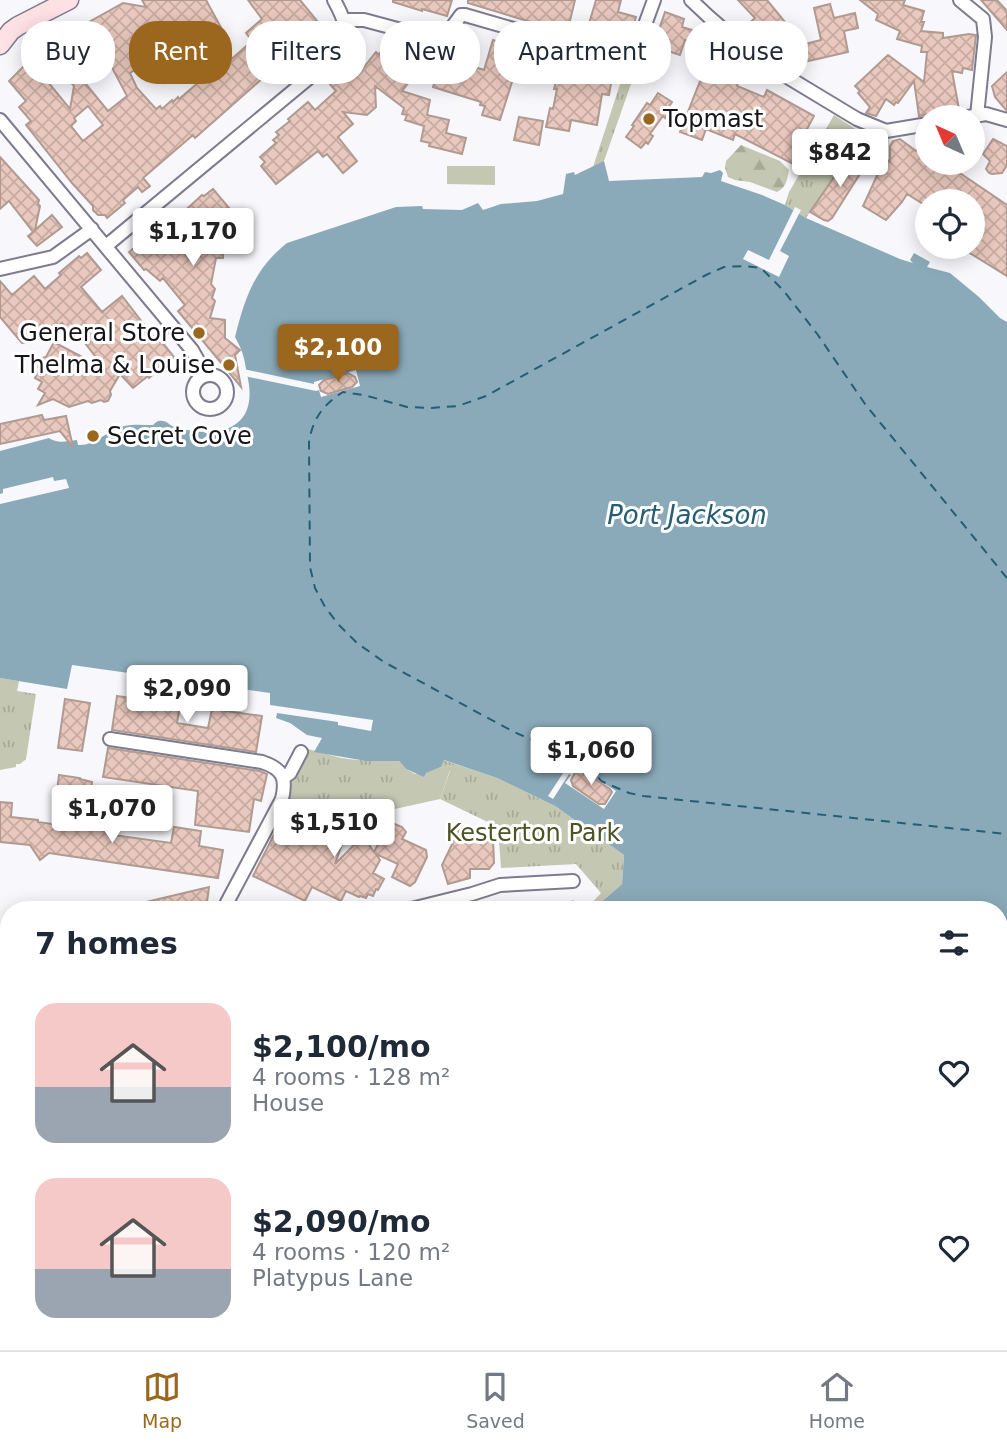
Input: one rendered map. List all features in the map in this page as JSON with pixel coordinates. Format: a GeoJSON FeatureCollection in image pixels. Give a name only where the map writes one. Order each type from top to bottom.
{"type":"FeatureCollection","features":[{"type":"Feature","properties":{"kind":"main road"},"geometry":{"type":"LineString","coordinates":[[0,44],[18,26],[69,0]]}},
{"type":"Feature","properties":{"kind":"street"},"geometry":{"type":"LineString","coordinates":[[106,246],[333,58],[341,49],[346,31],[345,20],[334,0]]}},
{"type":"Feature","properties":{"kind":"street"},"geometry":{"type":"LineString","coordinates":[[345,20],[364,20],[405,31],[443,34],[450,30],[461,15],[465,15],[631,63],[654,0]]}},
{"type":"Feature","properties":{"kind":"street"},"geometry":{"type":"LineString","coordinates":[[691,0],[756,58],[858,119],[886,131],[915,126]]}},
{"type":"Feature","properties":{"kind":"street"},"geometry":{"type":"LineString","coordinates":[[708,0],[708,16]]}},
{"type":"Feature","properties":{"kind":"street"},"geometry":{"type":"LineString","coordinates":[[960,0],[983,19],[985,37],[975,105]]}},
{"type":"Feature","properties":{"kind":"street"},"geometry":{"type":"LineString","coordinates":[[985,114],[1007,120]]}},
{"type":"Feature","properties":{"kind":"street"},"geometry":{"type":"LineString","coordinates":[[0,120],[192,349],[203,376]]}},
{"type":"Feature","properties":{"kind":"street"},"geometry":{"type":"LineString","coordinates":[[0,269],[53,257],[92,229]]}},
{"type":"Feature","properties":{"kind":"street"},"geometry":{"type":"LineString","coordinates":[[110,739],[262,762],[278,769],[285,783],[282,799],[228,901]]}},
{"type":"Feature","properties":{"kind":"street"},"geometry":{"type":"LineString","coordinates":[[283,778],[290,773],[301,752]]}},
{"type":"Feature","properties":{"kind":"street"},"geometry":{"type":"LineString","coordinates":[[444,901],[499,885],[573,881]]}},
{"type":"Feature","properties":{"kind":"green space"},"geometry":{"type":"Polygon","coordinates":[[[620,84],[631,84],[604,161],[593,167],[620,84]]]}},
{"type":"Feature","properties":{"kind":"green space"},"geometry":{"type":"Polygon","coordinates":[[[834,115],[863,134],[806,218],[785,205],[789,192],[834,115]]]}},
{"type":"Feature","properties":{"kind":"green space"},"geometry":{"type":"Polygon","coordinates":[[[741,145],[780,161],[789,170],[783,188],[777,192],[728,177],[726,161],[741,145]]]}},
{"type":"Feature","properties":{"kind":"green space"},"geometry":{"type":"Polygon","coordinates":[[[447,166],[495,166],[495,185],[447,184],[447,166]]]}},
{"type":"Feature","properties":{"kind":"green space"},"geometry":{"type":"Polygon","coordinates":[[[0,678],[19,681],[17,691],[36,694],[26,759],[16,764],[16,767],[0,770],[0,678]]]}},
{"type":"Feature","properties":{"kind":"green space"},"geometry":{"type":"Polygon","coordinates":[[[296,746],[306,752],[308,749],[341,758],[399,761],[406,769],[383,817],[286,802],[285,768],[296,746]]]}},
{"type":"Feature","properties":{"kind":"green space"},"geometry":{"type":"Polygon","coordinates":[[[308,749],[385,770],[406,769],[415,774],[441,767],[450,770],[440,799],[386,811],[383,817],[369,778],[308,749]]]}},
{"type":"Feature","properties":{"kind":"green space","name":"Kesterton Park"},"geometry":{"type":"Polygon","coordinates":[[[443,760],[497,778],[555,806],[624,855],[622,884],[602,901],[593,901],[601,893],[576,864],[501,868],[498,827],[440,799],[450,771],[441,767],[443,760]]]}},
{"type":"Feature","properties":{"kind":"water","name":"Port Jackson"},"geometry":{"type":"Polygon","coordinates":[[[604,161],[609,181],[702,177],[705,172],[720,170],[723,173],[721,181],[785,205],[806,218],[900,259],[913,263],[910,260],[914,253],[915,259],[930,262],[927,267],[950,273],[1007,322],[1007,901],[602,901],[622,884],[624,855],[555,806],[497,778],[444,760],[441,767],[426,773],[424,777],[406,769],[399,761],[366,761],[314,752],[322,738],[307,735],[290,723],[276,718],[277,713],[338,722],[338,725],[371,731],[373,720],[270,705],[270,693],[72,665],[67,689],[0,678],[0,451],[49,438],[59,442],[77,440],[78,445],[84,445],[124,426],[153,425],[160,421],[194,431],[220,431],[230,427],[239,422],[245,414],[250,393],[245,362],[235,337],[243,310],[252,285],[266,263],[287,243],[396,207],[422,206],[423,209],[462,210],[478,203],[483,210],[501,204],[537,201],[563,194],[566,174],[574,172],[575,175],[604,161]]]}},
{"type":"Feature","properties":{"kind":"pier"},"geometry":{"type":"Polygon","coordinates":[[[795,207],[801,210],[780,251],[789,256],[779,277],[743,259],[748,250],[769,260],[795,207]]]}},
{"type":"Feature","properties":{"kind":"pier"},"geometry":{"type":"Polygon","coordinates":[[[243,369],[314,384],[356,370],[360,386],[321,397],[319,390],[244,376],[243,369]]]}},
{"type":"Feature","properties":{"kind":"pier"},"geometry":{"type":"Polygon","coordinates":[[[53,477],[54,481],[66,479],[69,488],[0,504],[3,489],[53,477]]]}},
{"type":"Feature","properties":{"kind":"pier"},"geometry":{"type":"Polygon","coordinates":[[[569,764],[575,768],[577,766],[616,791],[604,809],[565,783],[571,775],[569,774],[553,799],[548,796],[569,764]]]}},
{"type":"Feature","properties":{"kind":"building"},"geometry":{"type":"Polygon","coordinates":[[[142,0],[206,0],[217,21],[129,21],[129,84],[135,84],[156,109],[160,106],[162,109],[172,100],[173,102],[178,97],[179,99],[197,84],[232,84],[232,59],[246,46],[246,84],[256,84],[195,138],[193,135],[143,178],[150,186],[142,192],[138,187],[123,200],[125,203],[107,218],[93,210],[93,206],[26,125],[31,121],[19,107],[26,101],[9,81],[21,69],[21,84],[50,84],[70,109],[72,84],[86,84],[108,111],[127,96],[115,73],[115,21],[91,21],[123,3],[146,7],[142,0]],[[88,106],[74,118],[76,121],[71,126],[83,141],[103,125],[88,106]]]}},
{"type":"Feature","properties":{"kind":"building"},"geometry":{"type":"Polygon","coordinates":[[[248,0],[300,0],[317,21],[260,21],[262,19],[248,0]]]}},
{"type":"Feature","properties":{"kind":"building"},"geometry":{"type":"Polygon","coordinates":[[[393,0],[452,0],[447,16],[422,11],[393,0]]]}},
{"type":"Feature","properties":{"kind":"building"},"geometry":{"type":"Polygon","coordinates":[[[468,0],[575,0],[570,21],[527,21],[468,3],[468,0]]]}},
{"type":"Feature","properties":{"kind":"building"},"geometry":{"type":"Polygon","coordinates":[[[596,0],[621,0],[618,12],[636,17],[635,21],[590,21],[596,0]]]}},
{"type":"Feature","properties":{"kind":"building"},"geometry":{"type":"Polygon","coordinates":[[[738,0],[767,0],[784,21],[752,21],[755,18],[738,0]]]}},
{"type":"Feature","properties":{"kind":"building"},"geometry":{"type":"Polygon","coordinates":[[[860,0],[905,0],[903,5],[924,11],[921,31],[943,33],[943,38],[976,35],[972,70],[963,68],[962,73],[952,71],[958,105],[917,105],[914,81],[898,103],[894,105],[886,99],[876,116],[866,113],[870,107],[855,86],[888,55],[924,82],[927,52],[921,52],[922,46],[897,39],[900,31],[876,20],[878,14],[860,0]]]}},
{"type":"Feature","properties":{"kind":"building"},"geometry":{"type":"Polygon","coordinates":[[[981,0],[997,0],[1007,11],[1007,30],[981,0]]]}},
{"type":"Feature","properties":{"kind":"building"},"geometry":{"type":"Polygon","coordinates":[[[830,4],[834,18],[855,13],[858,28],[844,31],[848,52],[808,61],[808,43],[821,40],[814,8],[830,4]]]}},
{"type":"Feature","properties":{"kind":"building"},"geometry":{"type":"Polygon","coordinates":[[[665,12],[684,19],[682,27],[685,28],[685,40],[680,55],[671,52],[671,21],[662,21],[665,12]]]}},
{"type":"Feature","properties":{"kind":"building"},"geometry":{"type":"Polygon","coordinates":[[[494,40],[494,84],[511,84],[500,120],[482,115],[485,106],[480,105],[481,102],[433,87],[434,84],[480,84],[480,69],[484,70],[494,40]]]}},
{"type":"Feature","properties":{"kind":"building"},"geometry":{"type":"Polygon","coordinates":[[[376,52],[379,55],[380,53],[380,84],[408,84],[402,91],[430,100],[427,115],[449,120],[446,133],[466,138],[462,154],[429,146],[430,143],[421,141],[424,126],[405,120],[407,115],[402,114],[404,108],[375,86],[376,107],[367,115],[343,112],[353,124],[338,137],[357,161],[343,173],[327,154],[323,157],[318,151],[276,184],[261,166],[265,162],[260,157],[276,143],[273,140],[279,135],[276,132],[308,102],[315,110],[336,91],[330,84],[366,84],[366,64],[376,52]]]}},
{"type":"Feature","properties":{"kind":"building"},"geometry":{"type":"Polygon","coordinates":[[[1007,72],[1007,111],[995,97],[992,86],[1007,72]]]}},
{"type":"Feature","properties":{"kind":"building"},"geometry":{"type":"Polygon","coordinates":[[[555,84],[611,84],[609,95],[602,94],[597,125],[571,120],[569,131],[546,127],[550,108],[553,109],[557,89],[554,89],[555,84]]]}},
{"type":"Feature","properties":{"kind":"building"},"geometry":{"type":"Polygon","coordinates":[[[699,84],[738,84],[764,97],[767,90],[814,116],[799,144],[807,148],[797,166],[735,134],[733,140],[706,129],[702,140],[680,132],[699,84]]]}},
{"type":"Feature","properties":{"kind":"building","name":"Topmast"},"geometry":{"type":"Polygon","coordinates":[[[658,93],[672,102],[668,108],[670,109],[650,134],[653,136],[648,144],[646,142],[641,148],[626,137],[647,103],[650,105],[658,93]]]}},
{"type":"Feature","properties":{"kind":"building"},"geometry":{"type":"Polygon","coordinates":[[[519,117],[543,121],[539,145],[514,140],[519,117]]]}},
{"type":"Feature","properties":{"kind":"building"},"geometry":{"type":"Polygon","coordinates":[[[900,139],[915,150],[915,175],[963,175],[983,189],[915,189],[915,199],[907,194],[886,220],[863,206],[885,158],[890,162],[890,146],[893,141],[900,139]]]}},
{"type":"Feature","properties":{"kind":"building"},"geometry":{"type":"Polygon","coordinates":[[[993,139],[1007,146],[1007,165],[1002,173],[989,173],[986,169],[990,161],[985,156],[985,151],[993,139]]]}},
{"type":"Feature","properties":{"kind":"building"},"geometry":{"type":"Polygon","coordinates":[[[862,149],[872,155],[832,218],[824,220],[810,212],[837,173],[843,177],[862,149]]]}},
{"type":"Feature","properties":{"kind":"building"},"geometry":{"type":"Polygon","coordinates":[[[0,157],[39,200],[35,230],[52,215],[62,227],[37,246],[28,236],[33,232],[9,201],[0,209],[0,157]]]}},
{"type":"Feature","properties":{"kind":"building"},"geometry":{"type":"Polygon","coordinates":[[[213,189],[235,215],[218,229],[232,245],[223,254],[223,258],[216,258],[211,284],[215,289],[212,298],[215,301],[210,318],[225,320],[225,338],[240,350],[235,355],[241,387],[178,311],[185,305],[163,278],[160,281],[144,270],[129,252],[172,215],[176,219],[202,195],[213,189]]]}},
{"type":"Feature","properties":{"kind":"building"},"geometry":{"type":"Polygon","coordinates":[[[985,190],[1007,205],[1007,276],[979,259],[985,259],[985,190]]]}},
{"type":"Feature","properties":{"kind":"building"},"geometry":{"type":"Polygon","coordinates":[[[87,253],[101,270],[81,287],[102,312],[122,296],[156,340],[159,338],[174,357],[133,388],[120,374],[110,391],[108,401],[88,401],[69,407],[53,399],[38,405],[45,393],[38,389],[42,382],[35,378],[38,366],[54,342],[105,369],[74,329],[70,332],[62,323],[47,336],[22,343],[0,317],[0,281],[12,295],[34,276],[45,289],[61,275],[59,273],[79,256],[81,258],[87,253]]]}},
{"type":"Feature","properties":{"kind":"building"},"geometry":{"type":"Polygon","coordinates":[[[348,373],[355,377],[357,382],[352,387],[328,394],[321,391],[319,385],[324,380],[348,373]]]}},
{"type":"Feature","properties":{"kind":"building"},"geometry":{"type":"Polygon","coordinates":[[[42,415],[44,420],[66,416],[73,447],[60,431],[0,444],[0,424],[42,415]]]}},
{"type":"Feature","properties":{"kind":"building"},"geometry":{"type":"Polygon","coordinates":[[[117,696],[180,705],[177,723],[208,728],[212,709],[262,716],[256,752],[112,730],[117,696]]]}},
{"type":"Feature","properties":{"kind":"building"},"geometry":{"type":"Polygon","coordinates":[[[65,699],[90,703],[82,751],[58,748],[65,699]]]}},
{"type":"Feature","properties":{"kind":"building"},"geometry":{"type":"Polygon","coordinates":[[[108,748],[267,774],[261,801],[254,799],[249,832],[195,825],[198,791],[103,777],[108,748]]]}},
{"type":"Feature","properties":{"kind":"building"},"geometry":{"type":"Polygon","coordinates":[[[582,770],[610,789],[612,792],[605,804],[599,804],[573,786],[571,780],[576,771],[582,770]]]}},
{"type":"Feature","properties":{"kind":"building"},"geometry":{"type":"Polygon","coordinates":[[[59,775],[92,782],[91,792],[79,790],[78,794],[57,791],[59,775]]]}},
{"type":"Feature","properties":{"kind":"building"},"geometry":{"type":"Polygon","coordinates":[[[0,802],[12,803],[11,817],[38,822],[87,829],[89,815],[116,819],[113,835],[171,843],[174,827],[201,831],[199,846],[223,850],[218,878],[49,853],[40,860],[30,845],[0,842],[0,802]]]}},
{"type":"Feature","properties":{"kind":"building"},"geometry":{"type":"Polygon","coordinates":[[[287,809],[330,830],[336,818],[349,824],[335,864],[363,836],[374,852],[390,822],[402,827],[406,832],[402,839],[426,850],[427,857],[415,882],[410,886],[392,877],[398,864],[376,854],[380,860],[373,873],[384,879],[373,896],[368,894],[366,898],[359,897],[346,891],[341,901],[312,887],[305,901],[253,876],[287,809]]]}},
{"type":"Feature","properties":{"kind":"building"},"geometry":{"type":"Polygon","coordinates":[[[459,830],[470,836],[488,836],[493,839],[494,863],[489,869],[470,869],[470,878],[448,884],[442,865],[459,830]]]}},
{"type":"Feature","properties":{"kind":"building"},"geometry":{"type":"Polygon","coordinates":[[[209,887],[207,901],[150,901],[209,887]]]}},
{"type":"Feature","properties":{"kind":"ferry route"},"geometry":{"type":"LineString","coordinates":[[1007,578],[865,404],[818,335],[783,290],[761,268],[724,267],[706,275],[486,396],[458,406],[407,407],[343,392],[320,413],[309,442],[310,567],[315,588],[339,625],[357,643],[384,662],[514,732],[583,762],[601,781],[629,793],[1007,834]]}},
{"type":"Feature","properties":{"kind":"place","name":"Topmast"},"geometry":{"type":"Point","coordinates":[649,119]}},
{"type":"Feature","properties":{"kind":"place","name":"General Store"},"geometry":{"type":"Point","coordinates":[199,333]}},
{"type":"Feature","properties":{"kind":"place","name":"Thelma & Louise"},"geometry":{"type":"Point","coordinates":[229,365]}},
{"type":"Feature","properties":{"kind":"place","name":"Secret Cove"},"geometry":{"type":"Point","coordinates":[93,436]}}]}
